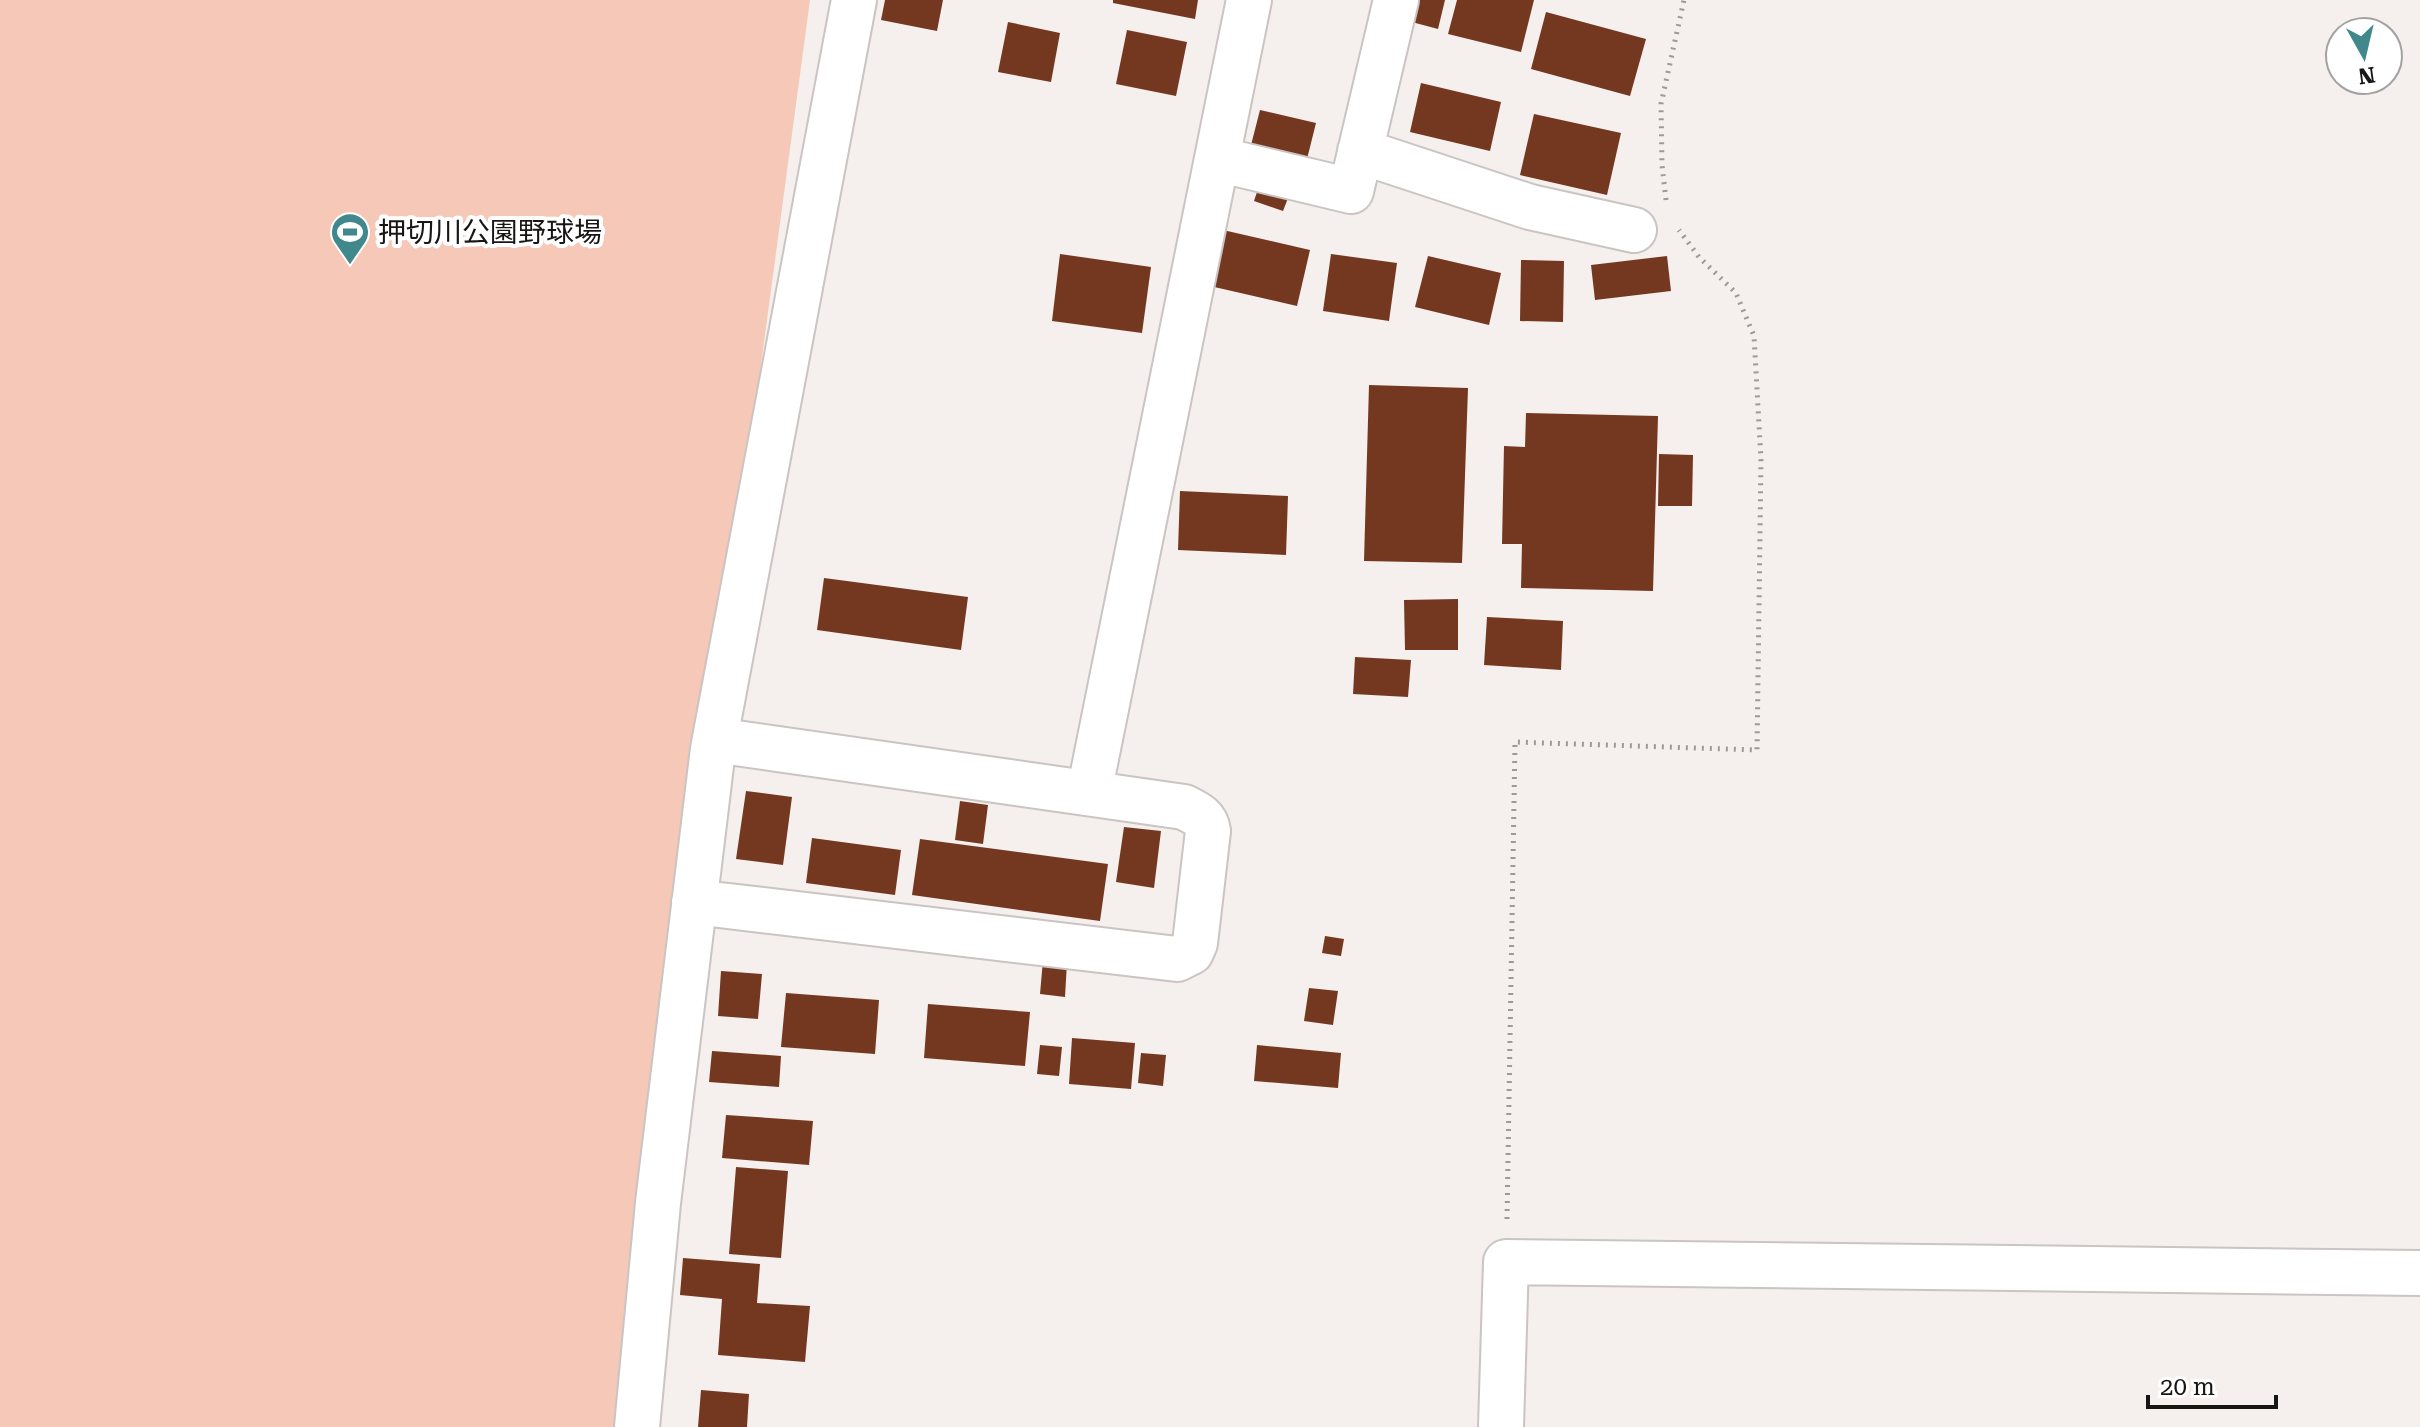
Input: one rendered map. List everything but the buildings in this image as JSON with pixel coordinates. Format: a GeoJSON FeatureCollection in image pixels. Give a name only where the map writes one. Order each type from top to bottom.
{"type":"FeatureCollection","features":[{"type":"Feature","properties":{"kind":"street"},"geometry":{"type":"LineString","coordinates":[[637,1427],[658,1203],[715,740],[854,0]]}},
{"type":"Feature","properties":{"kind":"street"},"geometry":{"type":"LineString","coordinates":[[1089,793],[1249,0]]}},
{"type":"Feature","properties":{"kind":"street"},"geometry":{"type":"LineString","coordinates":[[1217,159],[1351,191],[1396,0]]}},
{"type":"Feature","properties":{"kind":"street"},"geometry":{"type":"LineString","coordinates":[[1360,151],[1530,207],[1659,219]]}},
{"type":"Feature","properties":{"kind":"street"},"geometry":{"type":"LineString","coordinates":[[694,902],[1177,959],[1191,952],[1195,943],[1207,823],[1200,815],[1184,807],[715,740]]}},
{"type":"Feature","properties":{"kind":"street"},"geometry":{"type":"LineString","coordinates":[[1501,1427],[1506,1262],[2420,1273]]}},
{"type":"Feature","properties":{"kind":"path"},"geometry":{"type":"LineString","coordinates":[[1506,1262],[1515,742],[1757,750],[1761,460],[1754,336],[1736,293],[1659,219],[1661,104],[1684,0]]}},
{"type":"Feature","properties":{"kind":"shaded area"},"geometry":{"type":"Polygon","coordinates":[[[0,0],[810,0],[618,1427],[0,1427],[0,0]]]}},
{"type":"Feature","properties":{"kind":"place","name":"押切川公園野球場"},"geometry":{"type":"Point","coordinates":[350,266]}}]}
